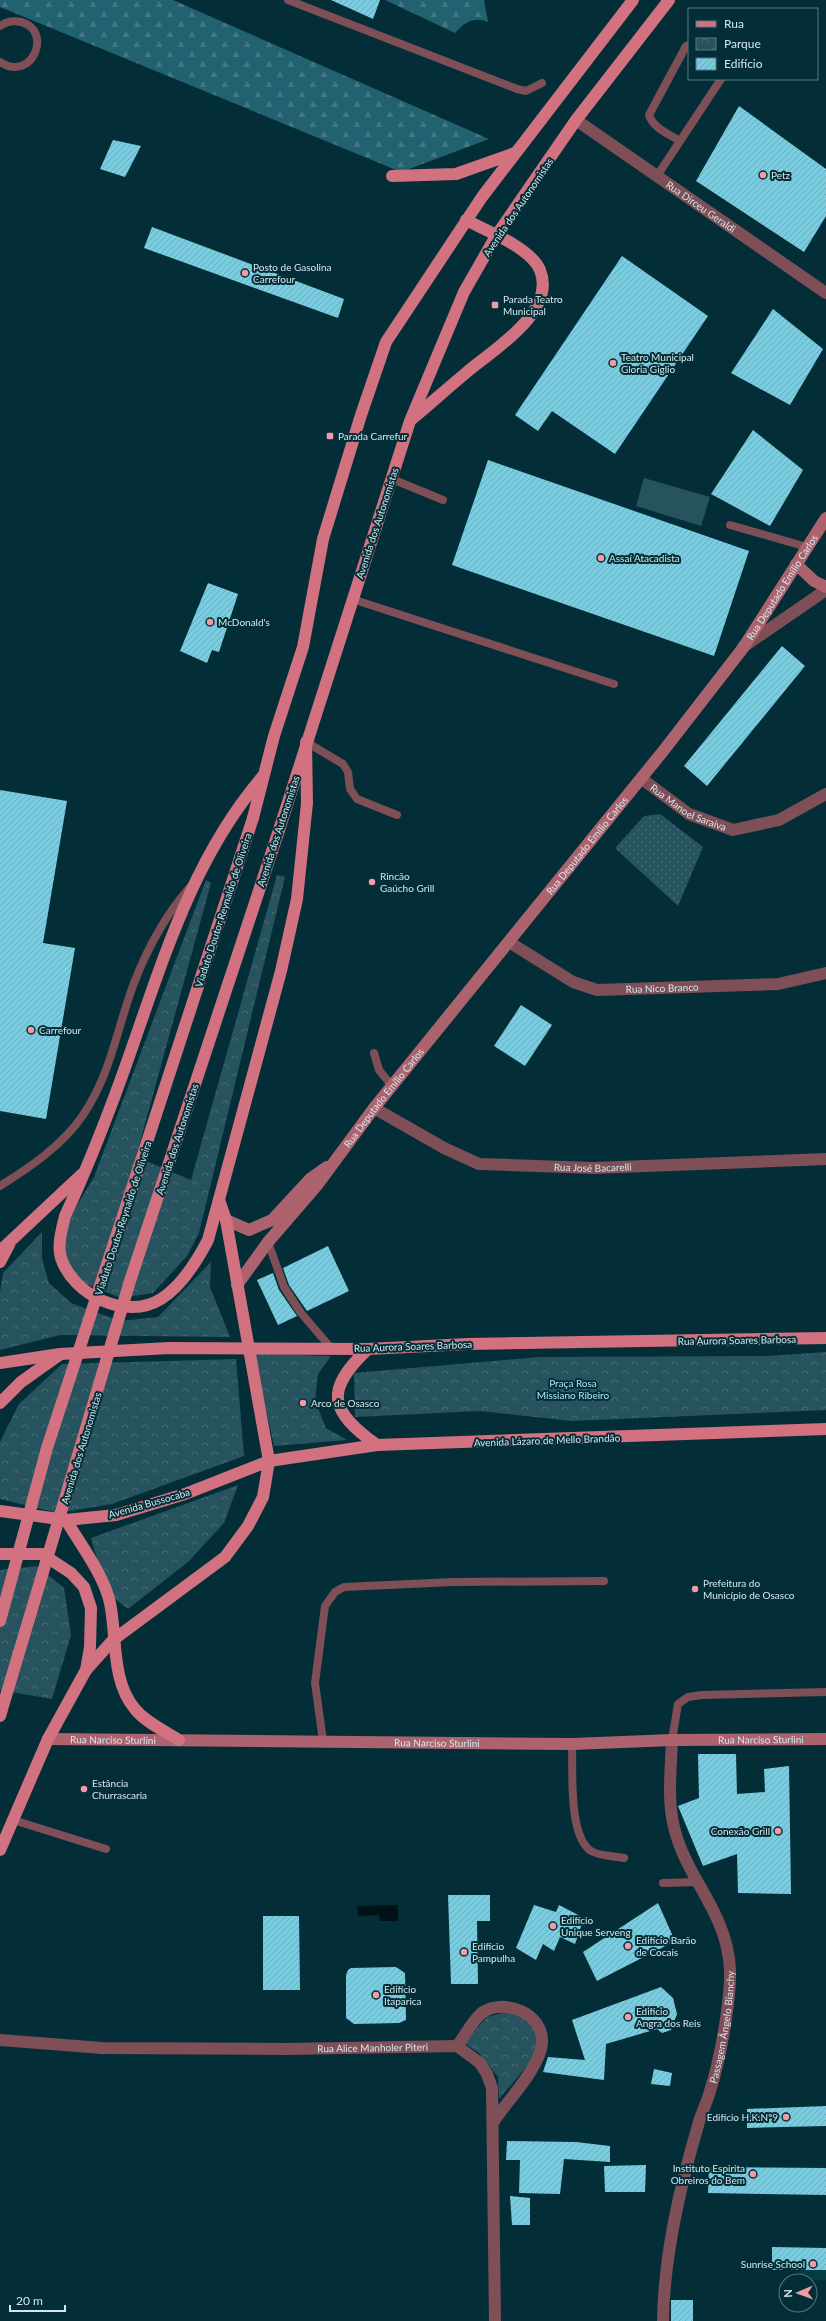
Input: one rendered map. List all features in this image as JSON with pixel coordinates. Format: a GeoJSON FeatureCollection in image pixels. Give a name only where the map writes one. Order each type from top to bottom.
{"type":"FeatureCollection","features":[{"type":"Feature","properties":{"kind":"main road"},"geometry":{"type":"LineString","coordinates":[[306,742],[307,803],[297,899],[281,971],[208,1240],[196,1261],[174,1289],[160,1300],[139,1306],[116,1306],[85,1292],[68,1275],[60,1257],[60,1237],[65,1216],[122,1076],[150,995],[195,881],[203,864],[240,803],[263,776],[304,647],[323,539],[361,415],[386,342],[466,220],[633,0]]}},
{"type":"Feature","properties":{"kind":"main road","name":"Avenida dos Autonomistas"},"geometry":{"type":"LineString","coordinates":[[0,1716],[130,1281],[280,827],[410,421],[464,292],[496,236],[576,120],[669,0]]}},
{"type":"Feature","properties":{"kind":"main road"},"geometry":{"type":"LineString","coordinates":[[392,176],[456,174],[516,153]]}},
{"type":"Feature","properties":{"kind":"main road"},"geometry":{"type":"LineString","coordinates":[[410,421],[476,364],[514,335],[539,302],[542,284],[540,270],[522,248],[466,220]]}},
{"type":"Feature","properties":{"kind":"main road","name":"Viaduto Doutor Reynaldo de Oliveira"},"geometry":{"type":"LineString","coordinates":[[0,1621],[47,1448],[253,818],[263,776]]}},
{"type":"Feature","properties":{"kind":"main road"},"geometry":{"type":"LineString","coordinates":[[0,1251],[85,1170]]}},
{"type":"Feature","properties":{"kind":"main road"},"geometry":{"type":"LineString","coordinates":[[0,1850],[48,1739],[86,1670],[113,1640],[225,1557],[248,1526],[263,1497],[269,1461],[226,1220],[219,1200]]}},
{"type":"Feature","properties":{"kind":"main road"},"geometry":{"type":"LineString","coordinates":[[0,1262],[12,1241]]}},
{"type":"Feature","properties":{"kind":"main road","name":"Rua Aurora Soares Barbosa"},"geometry":{"type":"LineString","coordinates":[[0,1363],[60,1354],[168,1348],[248,1347],[368,1349],[476,1344],[826,1338]]}},
{"type":"Feature","properties":{"kind":"main road"},"geometry":{"type":"LineString","coordinates":[[368,1349],[349,1367],[340,1382],[338,1399],[343,1415],[364,1436],[377,1446]]}},
{"type":"Feature","properties":{"kind":"main road"},"geometry":{"type":"LineString","coordinates":[[0,1403],[21,1382],[60,1354]]}},
{"type":"Feature","properties":{"kind":"main road","name":"Avenida Lázaro de Mello Brandão"},"geometry":{"type":"LineString","coordinates":[[269,1461],[377,1446],[826,1429]]}},
{"type":"Feature","properties":{"kind":"main road","name":"Avenida Bussocaba"},"geometry":{"type":"LineString","coordinates":[[0,1511],[66,1520],[116,1515],[185,1494],[269,1461]]}},
{"type":"Feature","properties":{"kind":"main road"},"geometry":{"type":"LineString","coordinates":[[66,1520],[102,1582],[110,1602],[113,1640],[119,1670],[127,1695],[135,1709],[180,1740]]}},
{"type":"Feature","properties":{"kind":"main road"},"geometry":{"type":"LineString","coordinates":[[0,1554],[42,1554],[70,1573],[84,1587],[91,1608],[90,1647],[86,1670]]}},
{"type":"Feature","properties":{"kind":"street","name":"Rua Dirceu Geraldi"},"geometry":{"type":"LineString","coordinates":[[576,120],[826,293]]}},
{"type":"Feature","properties":{"kind":"street","name":"Rua Deputado Emílio Carlos"},"geometry":{"type":"LineString","coordinates":[[237,1285],[268,1242],[318,1184],[374,1108],[642,779],[742,648],[826,518]]}},
{"type":"Feature","properties":{"kind":"street"},"geometry":{"type":"LineString","coordinates":[[742,648],[826,588],[814,581],[796,564]]}},
{"type":"Feature","properties":{"kind":"street","name":"Rua Manoel Saraiva"},"geometry":{"type":"LineString","coordinates":[[642,779],[689,814],[733,830],[779,820],[826,794]]}},
{"type":"Feature","properties":{"kind":"street","name":"Rua Nico Branco"},"geometry":{"type":"LineString","coordinates":[[509,942],[573,982],[598,990],[622,991],[778,984],[826,973]]}},
{"type":"Feature","properties":{"kind":"street","name":"Rua José Bacarelli"},"geometry":{"type":"LineString","coordinates":[[374,1108],[444,1148],[479,1164],[593,1168],[826,1159]]}},
{"type":"Feature","properties":{"kind":"street","name":"Rua Deputado Emílio Carlos"},"geometry":{"type":"LineString","coordinates":[[226,1220],[249,1230],[272,1220],[310,1179],[333,1163]]}},
{"type":"Feature","properties":{"kind":"street","name":"Rua Narciso Sturlini"},"geometry":{"type":"LineString","coordinates":[[48,1739],[572,1744],[672,1740],[826,1739]]}},
{"type":"Feature","properties":{"kind":"street","name":"Passagem Ângelo Bianchy"},"geometry":{"type":"LineString","coordinates":[[663,2321],[668,2257],[675,2218],[697,2129],[711,2090],[726,2010],[730,1970],[726,1938],[685,1858],[674,1828],[670,1799],[672,1740]]}},
{"type":"Feature","properties":{"kind":"street"},"geometry":{"type":"LineString","coordinates":[[494,2121],[537,2061],[542,2043],[538,2027],[525,2012],[507,2006],[493,2008],[483,2012],[457,2046],[480,2064],[487,2074],[492,2088],[494,2121],[495,2321]]}},
{"type":"Feature","properties":{"kind":"street","name":"Rua Alice Manholer Piteri"},"geometry":{"type":"LineString","coordinates":[[0,2040],[102,2048],[287,2049],[457,2046]]}},
{"type":"Feature","properties":{"kind":"lane"},"geometry":{"type":"LineString","coordinates":[[288,0],[517,90],[526,91],[542,83]]}},
{"type":"Feature","properties":{"kind":"lane"},"geometry":{"type":"LineString","coordinates":[[0,26],[5,22],[14,20],[23,22],[36,35],[38,44],[31,60],[23,66],[14,67],[0,62]]}},
{"type":"Feature","properties":{"kind":"lane"},"geometry":{"type":"LineString","coordinates":[[680,141],[659,128],[651,121],[649,115],[686,46],[688,45]]}},
{"type":"Feature","properties":{"kind":"lane"},"geometry":{"type":"LineString","coordinates":[[657,176],[720,80]]}},
{"type":"Feature","properties":{"kind":"lane"},"geometry":{"type":"LineString","coordinates":[[392,479],[443,500]]}},
{"type":"Feature","properties":{"kind":"lane"},"geometry":{"type":"LineString","coordinates":[[730,525],[807,547]]}},
{"type":"Feature","properties":{"kind":"lane"},"geometry":{"type":"LineString","coordinates":[[352,599],[614,684]]}},
{"type":"Feature","properties":{"kind":"lane"},"geometry":{"type":"LineString","coordinates":[[306,742],[343,764],[348,772],[350,789],[358,799],[397,815]]}},
{"type":"Feature","properties":{"kind":"lane"},"geometry":{"type":"LineString","coordinates":[[0,1186],[25,1170],[55,1145],[82,1116],[101,1084],[117,1042],[134,983],[150,944],[165,917],[195,881]]}},
{"type":"Feature","properties":{"kind":"lane"},"geometry":{"type":"LineString","coordinates":[[374,1053],[379,1070],[392,1086]]}},
{"type":"Feature","properties":{"kind":"lane"},"geometry":{"type":"LineString","coordinates":[[268,1242],[284,1288],[301,1313],[331,1348]]}},
{"type":"Feature","properties":{"kind":"lane"},"geometry":{"type":"LineString","coordinates":[[322,1741],[315,1683],[325,1606],[335,1592],[344,1587],[445,1582],[604,1581]]}},
{"type":"Feature","properties":{"kind":"lane"},"geometry":{"type":"LineString","coordinates":[[672,1740],[678,1704],[688,1697],[702,1695],[826,1692]]}},
{"type":"Feature","properties":{"kind":"lane"},"geometry":{"type":"LineString","coordinates":[[572,1744],[576,1828],[583,1843],[592,1851],[624,1858]]}},
{"type":"Feature","properties":{"kind":"lane"},"geometry":{"type":"LineString","coordinates":[[13,1820],[106,1849]]}},
{"type":"Feature","properties":{"kind":"lane"},"geometry":{"type":"LineString","coordinates":[[663,1883],[698,1882]]}},
{"type":"Feature","properties":{"kind":"shaded area"},"geometry":{"type":"Polygon","coordinates":[[[398,1905],[398,1921],[380,1921],[379,1915],[358,1916],[357,1906],[398,1905]]]}},
{"type":"Feature","properties":{"kind":"shaded area","name":"Sunrise School"},"geometry":{"type":"Polygon","coordinates":[[[800,2248],[826,2248],[826,2280],[818,2280],[818,2273],[800,2273],[800,2248]]]}},
{"type":"Feature","properties":{"kind":"green space"},"geometry":{"type":"Polygon","coordinates":[[[0,0],[173,0],[489,139],[401,172],[0,7],[0,0]]]}},
{"type":"Feature","properties":{"kind":"green space"},"geometry":{"type":"Polygon","coordinates":[[[385,0],[484,0],[488,22],[483,20],[470,21],[455,33],[385,0]]]}},
{"type":"Feature","properties":{"kind":"green space"},"geometry":{"type":"Polygon","coordinates":[[[644,478],[710,497],[701,526],[636,506],[644,478]]]}},
{"type":"Feature","properties":{"kind":"green space"},"geometry":{"type":"Polygon","coordinates":[[[660,814],[703,847],[678,906],[615,848],[644,816],[660,814]]]}},
{"type":"Feature","properties":{"kind":"green space"},"geometry":{"type":"Polygon","coordinates":[[[277,875],[285,877],[199,1233],[187,1256],[153,1293],[121,1298],[86,1284],[68,1269],[64,1251],[66,1223],[94,1177],[206,880],[211,883],[136,1157],[191,1180],[277,875]]]}},
{"type":"Feature","properties":{"kind":"green space"},"geometry":{"type":"Polygon","coordinates":[[[42,1232],[42,1259],[49,1283],[71,1303],[120,1321],[158,1317],[211,1262],[210,1287],[230,1337],[60,1335],[0,1350],[0,1292],[3,1273],[42,1232]]]}},
{"type":"Feature","properties":{"kind":"green space","name":"Praça Rosa Missiano Ribeiro"},"geometry":{"type":"Polygon","coordinates":[[[826,1352],[826,1410],[571,1421],[480,1411],[355,1417],[354,1373],[540,1357],[768,1356],[826,1352]]]}},
{"type":"Feature","properties":{"kind":"green space"},"geometry":{"type":"Polygon","coordinates":[[[254,1354],[331,1356],[318,1374],[315,1401],[326,1428],[347,1440],[274,1446],[254,1354]]]}},
{"type":"Feature","properties":{"kind":"green space"},"geometry":{"type":"Polygon","coordinates":[[[236,1359],[244,1456],[112,1504],[58,1513],[0,1499],[0,1442],[19,1404],[62,1364],[236,1359]]]}},
{"type":"Feature","properties":{"kind":"green space"},"geometry":{"type":"Polygon","coordinates":[[[238,1485],[224,1523],[188,1562],[128,1609],[115,1599],[98,1562],[91,1538],[238,1485]]]}},
{"type":"Feature","properties":{"kind":"green space"},"geometry":{"type":"Polygon","coordinates":[[[37,1566],[64,1588],[71,1635],[52,1699],[0,1690],[0,1570],[37,1566]]]}},
{"type":"Feature","properties":{"kind":"green space"},"geometry":{"type":"Polygon","coordinates":[[[506,2012],[523,2016],[534,2028],[538,2043],[533,2059],[499,2099],[498,2077],[479,2053],[464,2043],[487,2017],[506,2012]]]}},
{"type":"Feature","properties":{"kind":"building"},"geometry":{"type":"Polygon","coordinates":[[[331,0],[380,0],[373,19],[331,0]]]}},
{"type":"Feature","properties":{"kind":"building","name":"Petz"},"geometry":{"type":"Polygon","coordinates":[[[739,106],[826,169],[826,216],[804,252],[696,181],[739,106]]]}},
{"type":"Feature","properties":{"kind":"building"},"geometry":{"type":"Polygon","coordinates":[[[113,140],[141,146],[125,177],[100,169],[113,140]]]}},
{"type":"Feature","properties":{"kind":"building","name":"Posto de Gasolina Carrefour"},"geometry":{"type":"Polygon","coordinates":[[[152,227],[344,299],[338,318],[144,248],[152,227]]]}},
{"type":"Feature","properties":{"kind":"building","name":"Teatro Municipal Gloria Giglio"},"geometry":{"type":"Polygon","coordinates":[[[622,256],[708,316],[615,454],[552,411],[538,431],[515,415],[622,256]]]}},
{"type":"Feature","properties":{"kind":"building"},"geometry":{"type":"Polygon","coordinates":[[[773,309],[823,349],[790,405],[731,373],[773,309]]]}},
{"type":"Feature","properties":{"kind":"building"},"geometry":{"type":"Polygon","coordinates":[[[753,430],[803,470],[770,526],[711,494],[753,430]]]}},
{"type":"Feature","properties":{"kind":"building","name":"Assaí Atacadista"},"geometry":{"type":"Polygon","coordinates":[[[488,460],[749,551],[714,656],[452,565],[488,460]]]}},
{"type":"Feature","properties":{"kind":"building","name":"McDonald's"},"geometry":{"type":"Polygon","coordinates":[[[208,583],[238,594],[219,652],[212,650],[207,663],[180,651],[208,583]]]}},
{"type":"Feature","properties":{"kind":"building"},"geometry":{"type":"Polygon","coordinates":[[[782,646],[805,666],[707,786],[684,766],[782,646]]]}},
{"type":"Feature","properties":{"kind":"building","name":"Carrefour"},"geometry":{"type":"Polygon","coordinates":[[[0,790],[67,801],[43,943],[75,948],[46,1119],[0,1111],[0,790]]]}},
{"type":"Feature","properties":{"kind":"building"},"geometry":{"type":"Polygon","coordinates":[[[521,1005],[552,1025],[525,1066],[494,1046],[521,1005]]]}},
{"type":"Feature","properties":{"kind":"building"},"geometry":{"type":"Polygon","coordinates":[[[328,1246],[349,1291],[307,1311],[289,1285],[283,1268],[328,1246]]]}},
{"type":"Feature","properties":{"kind":"building"},"geometry":{"type":"Polygon","coordinates":[[[273,1273],[279,1290],[297,1316],[278,1325],[257,1280],[273,1273]]]}},
{"type":"Feature","properties":{"kind":"building"},"geometry":{"type":"Polygon","coordinates":[[[698,1754],[736,1754],[737,1794],[765,1792],[764,1769],[789,1766],[791,1894],[738,1893],[737,1854],[703,1866],[678,1806],[699,1798],[698,1754]]]}},
{"type":"Feature","properties":{"kind":"building","name":"Edifício Pampulha"},"geometry":{"type":"Polygon","coordinates":[[[448,1895],[490,1895],[490,1921],[477,1921],[478,1984],[451,1984],[448,1895]]]}},
{"type":"Feature","properties":{"kind":"building","name":"Edifício Barão de Cocais"},"geometry":{"type":"Polygon","coordinates":[[[658,1903],[675,1941],[597,1981],[583,1952],[658,1903]]]}},
{"type":"Feature","properties":{"kind":"building","name":"Edifício Unique Serveng"},"geometry":{"type":"Polygon","coordinates":[[[534,1905],[556,1912],[559,1905],[584,1918],[575,1944],[560,1937],[554,1951],[543,1944],[536,1960],[516,1948],[534,1905]]]}},
{"type":"Feature","properties":{"kind":"building"},"geometry":{"type":"Polygon","coordinates":[[[263,1916],[299,1916],[300,1990],[263,1990],[263,1916]]]}},
{"type":"Feature","properties":{"kind":"building","name":"Edifício Itaparica"},"geometry":{"type":"Polygon","coordinates":[[[396,1967],[405,1973],[406,2020],[399,2023],[354,2024],[346,2018],[346,1975],[348,1970],[351,1968],[396,1967]]]}},
{"type":"Feature","properties":{"kind":"building","name":"Edifício Angra dos Reis"},"geometry":{"type":"Polygon","coordinates":[[[661,1987],[673,1998],[677,2014],[671,2030],[662,2033],[657,2029],[606,2044],[604,2080],[543,2072],[548,2057],[585,2060],[572,2020],[661,1987]]]}},
{"type":"Feature","properties":{"kind":"building"},"geometry":{"type":"Polygon","coordinates":[[[654,2069],[672,2073],[670,2086],[651,2084],[654,2069]]]}},
{"type":"Feature","properties":{"kind":"building","name":"Edifício H.K.Nº9"},"geometry":{"type":"Polygon","coordinates":[[[826,2106],[826,2126],[747,2128],[747,2109],[826,2106]]]}},
{"type":"Feature","properties":{"kind":"building"},"geometry":{"type":"Polygon","coordinates":[[[507,2141],[576,2142],[610,2146],[610,2162],[564,2159],[560,2194],[519,2193],[520,2160],[506,2160],[507,2141]]]}},
{"type":"Feature","properties":{"kind":"building"},"geometry":{"type":"Polygon","coordinates":[[[646,2165],[645,2192],[605,2192],[604,2166],[646,2165]]]}},
{"type":"Feature","properties":{"kind":"building","name":"Instituto Espirita Obreiros do Bem"},"geometry":{"type":"Polygon","coordinates":[[[709,2167],[826,2168],[826,2195],[708,2193],[709,2167]]]}},
{"type":"Feature","properties":{"kind":"building"},"geometry":{"type":"Polygon","coordinates":[[[510,2196],[530,2198],[530,2225],[512,2225],[510,2196]]]}},
{"type":"Feature","properties":{"kind":"building"},"geometry":{"type":"Polygon","coordinates":[[[772,2247],[826,2248],[826,2270],[772,2270],[772,2247]]]}},
{"type":"Feature","properties":{"kind":"building"},"geometry":{"type":"Polygon","coordinates":[[[671,2300],[693,2300],[693,2321],[671,2321],[671,2300]]]}},
{"type":"Feature","properties":{"kind":"place","name":"Petz"},"geometry":{"type":"Point","coordinates":[763,175]}},
{"type":"Feature","properties":{"kind":"place","name":"Posto de Gasolina Carrefour"},"geometry":{"type":"Point","coordinates":[245,273]}},
{"type":"Feature","properties":{"kind":"place","name":"Parada Teatro Municipal"},"geometry":{"type":"Point","coordinates":[495,305]}},
{"type":"Feature","properties":{"kind":"place","name":"Teatro Municipal Gloria Giglio"},"geometry":{"type":"Point","coordinates":[613,363]}},
{"type":"Feature","properties":{"kind":"place","name":"Parada Carrefur"},"geometry":{"type":"Point","coordinates":[330,436]}},
{"type":"Feature","properties":{"kind":"place","name":"Assaí Atacadista"},"geometry":{"type":"Point","coordinates":[601,558]}},
{"type":"Feature","properties":{"kind":"place","name":"McDonald's"},"geometry":{"type":"Point","coordinates":[210,622]}},
{"type":"Feature","properties":{"kind":"place","name":"Rincão Gaúcho Grill"},"geometry":{"type":"Point","coordinates":[372,882]}},
{"type":"Feature","properties":{"kind":"place","name":"Carrefour"},"geometry":{"type":"Point","coordinates":[31,1030]}},
{"type":"Feature","properties":{"kind":"place","name":"Arco de Osasco"},"geometry":{"type":"Point","coordinates":[303,1403]}},
{"type":"Feature","properties":{"kind":"place","name":"Prefeitura do Município de Osasco"},"geometry":{"type":"Point","coordinates":[695,1589]}},
{"type":"Feature","properties":{"kind":"place","name":"Estância Churrascaria"},"geometry":{"type":"Point","coordinates":[84,1789]}},
{"type":"Feature","properties":{"kind":"place","name":"Conexão Grill"},"geometry":{"type":"Point","coordinates":[778,1831]}},
{"type":"Feature","properties":{"kind":"place","name":"Edifício Unique Serveng"},"geometry":{"type":"Point","coordinates":[553,1926]}},
{"type":"Feature","properties":{"kind":"place","name":"Edifício Barão de Cocais"},"geometry":{"type":"Point","coordinates":[628,1946]}},
{"type":"Feature","properties":{"kind":"place","name":"Edifício Pampulha"},"geometry":{"type":"Point","coordinates":[464,1952]}},
{"type":"Feature","properties":{"kind":"place","name":"Edifício Itaparica"},"geometry":{"type":"Point","coordinates":[376,1995]}},
{"type":"Feature","properties":{"kind":"place","name":"Edifício Angra dos Reis"},"geometry":{"type":"Point","coordinates":[628,2017]}},
{"type":"Feature","properties":{"kind":"place","name":"Edifício H.K.Nº9"},"geometry":{"type":"Point","coordinates":[786,2117]}},
{"type":"Feature","properties":{"kind":"place","name":"Instituto Espirita Obreiros do Bem"},"geometry":{"type":"Point","coordinates":[753,2174]}},
{"type":"Feature","properties":{"kind":"place","name":"Sunrise School"},"geometry":{"type":"Point","coordinates":[813,2264]}}]}
